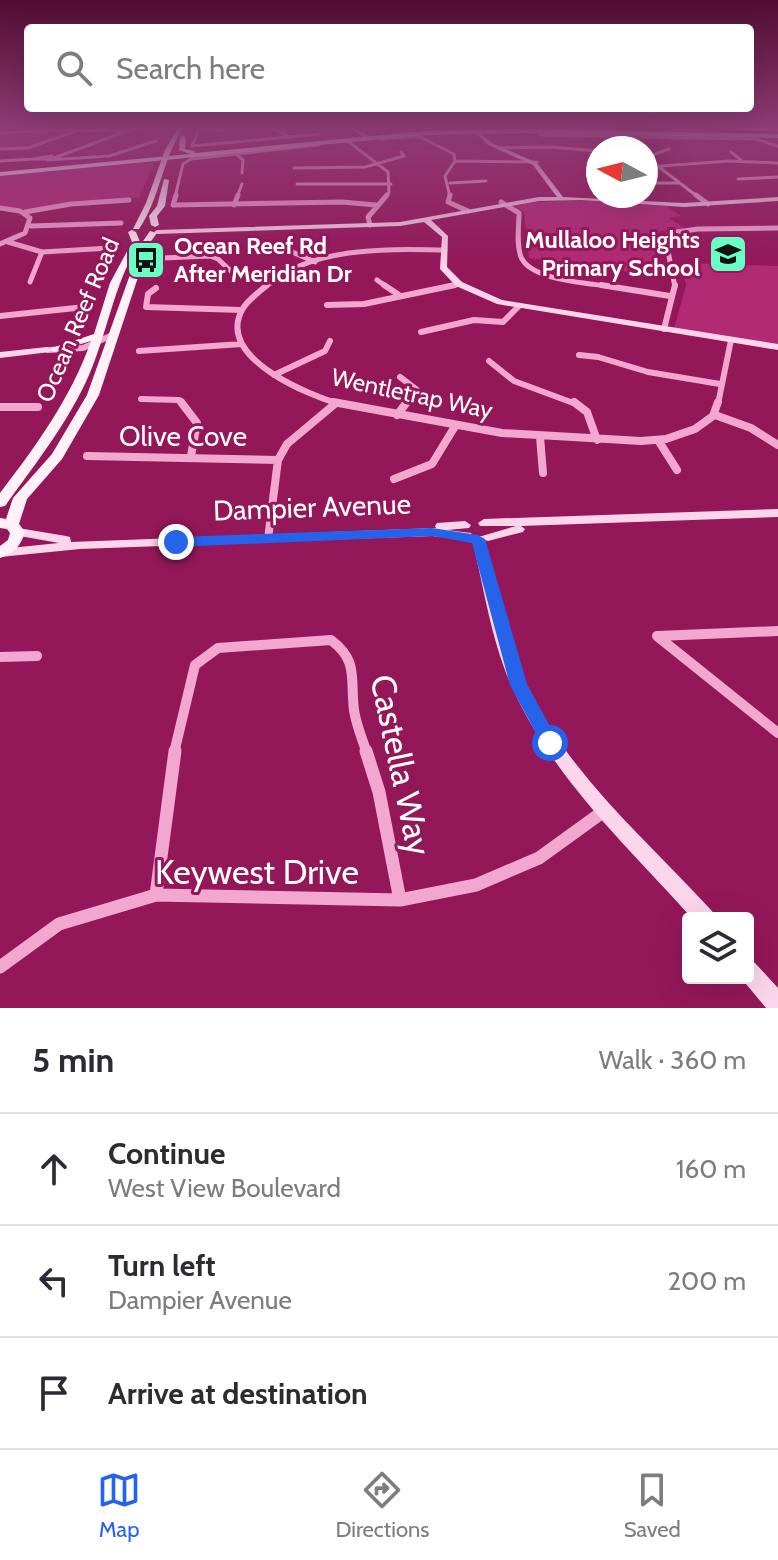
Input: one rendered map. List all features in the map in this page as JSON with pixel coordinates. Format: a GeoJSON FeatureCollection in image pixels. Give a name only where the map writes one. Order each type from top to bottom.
{"type":"FeatureCollection","features":[{"type":"Feature","properties":{"kind":"main road","name":"Ocean Reef Road"},"geometry":{"type":"LineString","coordinates":[[0,503],[68,408],[127,256],[136,242],[134,230],[144,216],[162,173]]}},
{"type":"Feature","properties":{"kind":"main road","name":"Ocean Reef Road"},"geometry":{"type":"LineString","coordinates":[[0,553],[14,543],[10,526],[20,498],[57,456],[78,423],[109,354],[145,244],[156,229],[153,216],[161,206],[166,173]]}},
{"type":"Feature","properties":{"kind":"main road"},"geometry":{"type":"LineString","coordinates":[[134,230],[156,229]]}},
{"type":"Feature","properties":{"kind":"main road"},"geometry":{"type":"LineString","coordinates":[[51,349],[96,341]]}},
{"type":"Feature","properties":{"kind":"main road"},"geometry":{"type":"LineString","coordinates":[[73,350],[79,357],[81,379]]}},
{"type":"Feature","properties":{"kind":"street"},"geometry":{"type":"LineString","coordinates":[[181,173],[173,205],[342,202],[376,205]]}},
{"type":"Feature","properties":{"kind":"street"},"geometry":{"type":"LineString","coordinates":[[370,224],[368,217],[389,192],[388,173]]}},
{"type":"Feature","properties":{"kind":"street"},"geometry":{"type":"LineString","coordinates":[[447,173],[445,176],[451,192],[448,202],[466,210]]}},
{"type":"Feature","properties":{"kind":"street"},"geometry":{"type":"LineString","coordinates":[[544,173],[564,197]]}},
{"type":"Feature","properties":{"kind":"street"},"geometry":{"type":"LineString","coordinates":[[669,173],[707,204]]}},
{"type":"Feature","properties":{"kind":"street"},"geometry":{"type":"LineString","coordinates":[[738,179],[778,177]]}},
{"type":"Feature","properties":{"kind":"street"},"geometry":{"type":"LineString","coordinates":[[450,183],[486,181]]}},
{"type":"Feature","properties":{"kind":"street"},"geometry":{"type":"LineString","coordinates":[[658,183],[680,183]]}},
{"type":"Feature","properties":{"kind":"street"},"geometry":{"type":"LineString","coordinates":[[234,205],[242,184]]}},
{"type":"Feature","properties":{"kind":"street"},"geometry":{"type":"LineString","coordinates":[[297,184],[391,184]]}},
{"type":"Feature","properties":{"kind":"street"},"geometry":{"type":"LineString","coordinates":[[156,229],[426,220],[502,203],[564,197],[707,204],[778,198]]}},
{"type":"Feature","properties":{"kind":"street"},"geometry":{"type":"LineString","coordinates":[[0,208],[25,212],[71,204],[129,200]]}},
{"type":"Feature","properties":{"kind":"street"},"geometry":{"type":"LineString","coordinates":[[502,203],[519,213],[521,263],[527,270],[670,296]]}},
{"type":"Feature","properties":{"kind":"street"},"geometry":{"type":"LineString","coordinates":[[0,244],[25,234],[31,226],[25,212]]}},
{"type":"Feature","properties":{"kind":"street"},"geometry":{"type":"LineString","coordinates":[[426,220],[445,236],[443,267],[459,284],[500,302],[778,347]]}},
{"type":"Feature","properties":{"kind":"street"},"geometry":{"type":"LineString","coordinates":[[31,226],[121,223]]}},
{"type":"Feature","properties":{"kind":"street"},"geometry":{"type":"LineString","coordinates":[[664,329],[676,282],[666,241],[669,233],[698,229],[778,228]]}},
{"type":"Feature","properties":{"kind":"street"},"geometry":{"type":"LineString","coordinates":[[7,242],[42,252],[110,248]]}},
{"type":"Feature","properties":{"kind":"street"},"geometry":{"type":"LineString","coordinates":[[139,351],[242,344],[237,326],[241,310],[271,283],[315,262],[381,250],[445,250]]}},
{"type":"Feature","properties":{"kind":"street"},"geometry":{"type":"LineString","coordinates":[[290,251],[315,262]]}},
{"type":"Feature","properties":{"kind":"street"},"geometry":{"type":"LineString","coordinates":[[30,282],[42,252]]}},
{"type":"Feature","properties":{"kind":"street"},"geometry":{"type":"LineString","coordinates":[[163,258],[210,256],[218,259],[224,270],[238,277],[271,283]]}},
{"type":"Feature","properties":{"kind":"street"},"geometry":{"type":"LineString","coordinates":[[377,280],[399,295]]}},
{"type":"Feature","properties":{"kind":"street"},"geometry":{"type":"LineString","coordinates":[[327,305],[364,304],[459,284]]}},
{"type":"Feature","properties":{"kind":"street"},"geometry":{"type":"LineString","coordinates":[[156,288],[148,294],[146,307],[241,310]]}},
{"type":"Feature","properties":{"kind":"street"},"geometry":{"type":"LineString","coordinates":[[421,332],[474,320],[503,322],[519,306]]}},
{"type":"Feature","properties":{"kind":"street"},"geometry":{"type":"LineString","coordinates":[[0,316],[85,307]]}},
{"type":"Feature","properties":{"kind":"street"},"geometry":{"type":"LineString","coordinates":[[0,355],[51,349],[73,350],[117,333]]}},
{"type":"Feature","properties":{"kind":"street"},"geometry":{"type":"LineString","coordinates":[[731,340],[715,415],[751,428],[778,445]]}},
{"type":"Feature","properties":{"kind":"street"},"geometry":{"type":"LineString","coordinates":[[96,341],[109,354]]}},
{"type":"Feature","properties":{"kind":"street"},"geometry":{"type":"LineString","coordinates":[[274,375],[325,351],[330,341]]}},
{"type":"Feature","properties":{"kind":"street","name":"Wentletrap Way"},"geometry":{"type":"LineString","coordinates":[[242,344],[250,356],[274,375],[336,403],[454,428],[540,437],[658,440],[694,429],[715,415]]}},
{"type":"Feature","properties":{"kind":"street"},"geometry":{"type":"LineString","coordinates":[[579,355],[598,357],[648,372],[720,384]]}},
{"type":"Feature","properties":{"kind":"street"},"geometry":{"type":"LineString","coordinates":[[489,361],[514,381],[571,400],[587,412],[597,440]]}},
{"type":"Feature","properties":{"kind":"street"},"geometry":{"type":"LineString","coordinates":[[397,415],[417,390],[400,377]]}},
{"type":"Feature","properties":{"kind":"street"},"geometry":{"type":"LineString","coordinates":[[141,399],[179,400],[197,423],[191,456]]}},
{"type":"Feature","properties":{"kind":"street"},"geometry":{"type":"LineString","coordinates":[[268,536],[278,460],[287,444],[336,403]]}},
{"type":"Feature","properties":{"kind":"street"},"geometry":{"type":"LineString","coordinates":[[0,407],[38,407]]}},
{"type":"Feature","properties":{"kind":"street"},"geometry":{"type":"LineString","coordinates":[[394,479],[432,464],[454,428]]}},
{"type":"Feature","properties":{"kind":"street"},"geometry":{"type":"LineString","coordinates":[[540,437],[543,473]]}},
{"type":"Feature","properties":{"kind":"street"},"geometry":{"type":"LineString","coordinates":[[658,440],[677,470]]}},
{"type":"Feature","properties":{"kind":"street","name":"Olive Cove"},"geometry":{"type":"LineString","coordinates":[[87,456],[137,459],[230,455],[278,460]]}},
{"type":"Feature","properties":{"kind":"street","name":"Dampier Avenue"},"geometry":{"type":"LineString","coordinates":[[10,526],[62,540],[476,532],[778,516]]}},
{"type":"Feature","properties":{"kind":"street"},"geometry":{"type":"LineString","coordinates":[[476,532],[519,685],[550,743],[605,810],[699,912]]}},
{"type":"Feature","properties":{"kind":"street","name":"Dampier Avenue"},"geometry":{"type":"LineString","coordinates":[[0,553],[268,536]]}},
{"type":"Feature","properties":{"kind":"street"},"geometry":{"type":"LineString","coordinates":[[778,631],[657,636],[778,733]]}},
{"type":"Feature","properties":{"kind":"street","name":"Castella Way"},"geometry":{"type":"LineString","coordinates":[[156,895],[172,763],[195,665],[218,648],[331,640],[344,650],[351,664],[354,712],[379,792],[400,900]]}},
{"type":"Feature","properties":{"kind":"street"},"geometry":{"type":"LineString","coordinates":[[0,657],[37,656]]}},
{"type":"Feature","properties":{"kind":"street","name":"Keywest Drive"},"geometry":{"type":"LineString","coordinates":[[0,967],[59,924],[156,895],[400,900],[476,885],[539,858],[605,810]]}},
{"type":"Feature","properties":{"kind":"street"},"geometry":{"type":"LineString","coordinates":[[754,977],[778,1005]]}},
{"type":"Feature","properties":{"kind":"shaded area"},"geometry":{"type":"Polygon","coordinates":[[[150,173],[139,198],[73,201],[29,210],[0,206],[0,176],[150,173]]]}},
{"type":"Feature","properties":{"kind":"shaded area"},"geometry":{"type":"Polygon","coordinates":[[[576,200],[586,201],[586,208],[667,206],[681,216],[669,218],[684,228],[660,231],[656,239],[663,271],[637,273],[529,258],[524,212],[511,204],[576,200]]]}},
{"type":"Feature","properties":{"kind":"shaded area"},"geometry":{"type":"Polygon","coordinates":[[[681,263],[778,266],[778,346],[674,329],[686,285],[681,263]]]}},
{"type":"Feature","properties":{"kind":"place","name":"Mullaloo Heights Primary School"},"geometry":{"type":"Point","coordinates":[728,254]}},
{"type":"Feature","properties":{"kind":"place","name":"Ocean Reef Rd After Meridian Dr"},"geometry":{"type":"Point","coordinates":[146,260]}},
{"type":"Feature","properties":{"kind":"route"},"geometry":{"type":"LineString","coordinates":[[176,542],[432,532],[478,539],[519,685],[550,743]]}}]}
